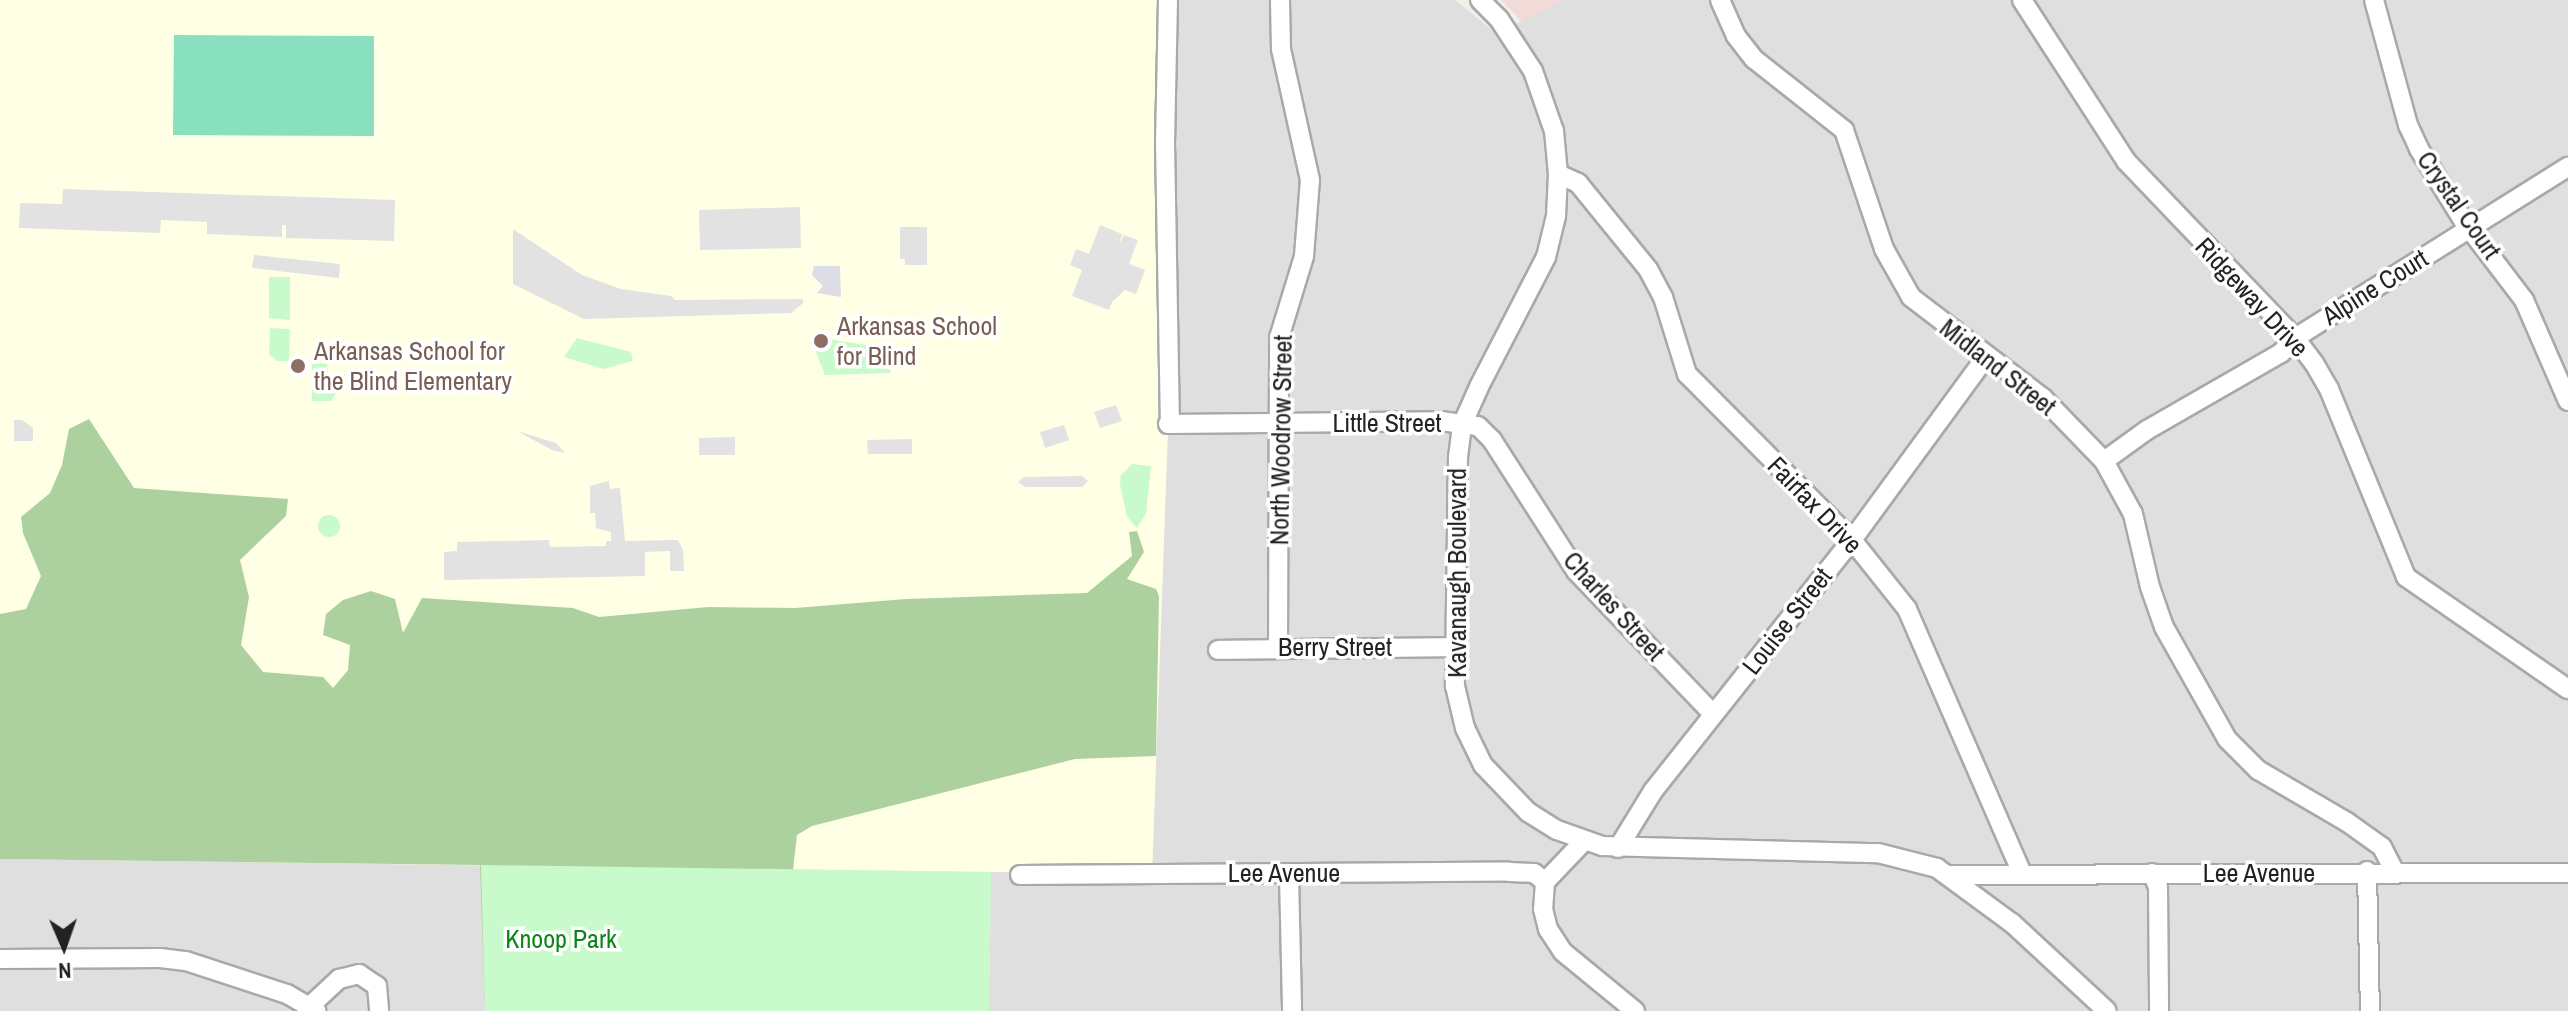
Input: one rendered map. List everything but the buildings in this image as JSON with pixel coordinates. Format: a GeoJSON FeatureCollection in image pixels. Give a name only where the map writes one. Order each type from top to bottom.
{"type":"FeatureCollection","features":[{"type":"Feature","properties":{"kind":"street","name":"Little Street"},"geometry":{"type":"LineString","coordinates":[[1168,0],[1165,142],[1169,424],[1441,421],[1462,425]]}},
{"type":"Feature","properties":{"kind":"street","name":"North Woodrow Street"},"geometry":{"type":"LineString","coordinates":[[1278,647],[1279,338],[1304,256],[1310,180],[1296,104],[1281,49],[1280,0]]}},
{"type":"Feature","properties":{"kind":"street","name":"Kavanaugh Boulevard"},"geometry":{"type":"LineString","coordinates":[[1480,0],[1499,19],[1533,71],[1554,131],[1558,174],[1556,216],[1546,257],[1462,425],[1455,488],[1453,647],[1460,713],[1483,765],[1528,812],[1584,841],[1618,848],[1878,853],[1912,860],[1949,875],[2012,923],[2107,1011]]}},
{"type":"Feature","properties":{"kind":"street","name":"Midland Street"},"geometry":{"type":"LineString","coordinates":[[1720,0],[1736,36],[1754,59],[1844,130],[1884,249],[1904,288],[1928,313],[2043,398],[2104,461],[2133,514],[2150,587],[2164,627],[2227,739],[2258,770],[2347,822],[2382,847],[2395,873]]}},
{"type":"Feature","properties":{"kind":"street","name":"Ridgeway Drive"},"geometry":{"type":"LineString","coordinates":[[2022,0],[2126,161],[2295,338],[2329,389],[2406,577],[2568,689]]}},
{"type":"Feature","properties":{"kind":"street","name":"Crystal Court"},"geometry":{"type":"LineString","coordinates":[[2374,0],[2408,125],[2468,227],[2524,300],[2568,401]]}},
{"type":"Feature","properties":{"kind":"street","name":"Alpine Court"},"geometry":{"type":"LineString","coordinates":[[2104,461],[2147,430],[2281,353],[2295,338],[2568,167]]}},
{"type":"Feature","properties":{"kind":"street","name":"Fairfax Drive"},"geometry":{"type":"LineString","coordinates":[[1558,174],[1578,183],[1648,269],[1663,297],[1687,374],[1852,540],[1907,609],[2022,874]]}},
{"type":"Feature","properties":{"kind":"street","name":"Louise Street"},"geometry":{"type":"LineString","coordinates":[[1618,848],[1653,791],[1852,540],[1986,357]]}},
{"type":"Feature","properties":{"kind":"street","name":"Charles Street"},"geometry":{"type":"LineString","coordinates":[[1462,425],[1482,428],[1576,571],[1713,714]]}},
{"type":"Feature","properties":{"kind":"street","name":"Berry Street"},"geometry":{"type":"LineString","coordinates":[[1218,650],[1453,647]]}},
{"type":"Feature","properties":{"kind":"street"},"geometry":{"type":"LineString","coordinates":[[1584,841],[1545,882],[1543,909],[1557,945],[1635,1011]]}},
{"type":"Feature","properties":{"kind":"street","name":"Lee Avenue"},"geometry":{"type":"LineString","coordinates":[[1949,875],[2367,871],[2568,873]]}},
{"type":"Feature","properties":{"kind":"street"},"geometry":{"type":"LineString","coordinates":[[2367,871],[2370,1011]]}},
{"type":"Feature","properties":{"kind":"street","name":"Lee Avenue"},"geometry":{"type":"LineString","coordinates":[[1020,875],[1517,872],[1534,873],[1545,882]]}},
{"type":"Feature","properties":{"kind":"street"},"geometry":{"type":"LineString","coordinates":[[2152,873],[2158,887],[2159,1011]]}},
{"type":"Feature","properties":{"kind":"street"},"geometry":{"type":"LineString","coordinates":[[1289,875],[1292,1011]]}},
{"type":"Feature","properties":{"kind":"street"},"geometry":{"type":"LineString","coordinates":[[0,959],[160,958],[186,961],[287,994],[313,1008],[331,985],[347,975],[359,974],[377,986],[379,1011]]}},
{"type":"Feature","properties":{"kind":"shaded area"},"geometry":{"type":"Polygon","coordinates":[[[0,0],[1171,0],[1168,424],[1152,874],[0,859],[0,0]]]}},
{"type":"Feature","properties":{"kind":"shaded area"},"geometry":{"type":"Polygon","coordinates":[[[1171,0],[1455,0],[1497,34],[1563,0],[2568,0],[2568,1011],[989,1011],[991,872],[1152,874],[1168,432],[1171,0]]]}},
{"type":"Feature","properties":{"kind":"shaded area"},"geometry":{"type":"Polygon","coordinates":[[[1501,0],[1563,0],[1522,22],[1501,0]]]}},
{"type":"Feature","properties":{"kind":"shaded area"},"geometry":{"type":"Polygon","coordinates":[[[63,189],[395,200],[394,241],[286,238],[286,225],[282,225],[282,237],[207,234],[207,222],[161,220],[160,233],[19,228],[20,203],[62,204],[63,189]]]}},
{"type":"Feature","properties":{"kind":"shaded area"},"geometry":{"type":"Polygon","coordinates":[[[800,207],[801,248],[700,250],[699,210],[800,207]]]}},
{"type":"Feature","properties":{"kind":"shaded area"},"geometry":{"type":"Polygon","coordinates":[[[1100,225],[1122,234],[1119,244],[1124,235],[1138,240],[1129,264],[1145,270],[1136,294],[1125,290],[1112,302],[1109,310],[1072,296],[1082,270],[1070,265],[1076,249],[1089,254],[1100,225]]]}},
{"type":"Feature","properties":{"kind":"shaded area"},"geometry":{"type":"Polygon","coordinates":[[[900,227],[927,227],[927,265],[905,265],[905,259],[900,259],[900,227]]]}},
{"type":"Feature","properties":{"kind":"shaded area"},"geometry":{"type":"Polygon","coordinates":[[[513,229],[582,275],[621,289],[671,296],[675,300],[803,299],[803,303],[791,313],[584,319],[513,284],[513,229]]]}},
{"type":"Feature","properties":{"kind":"shaded area"},"geometry":{"type":"Polygon","coordinates":[[[254,255],[340,264],[339,278],[252,268],[254,255]]]}},
{"type":"Feature","properties":{"kind":"shaded area"},"geometry":{"type":"Polygon","coordinates":[[[814,266],[840,266],[841,297],[817,293],[823,286],[812,275],[814,266]]]}},
{"type":"Feature","properties":{"kind":"shaded area"},"geometry":{"type":"Polygon","coordinates":[[[1116,405],[1122,421],[1100,428],[1094,412],[1116,405]]]}},
{"type":"Feature","properties":{"kind":"shaded area"},"geometry":{"type":"Polygon","coordinates":[[[14,420],[22,420],[33,428],[33,441],[14,441],[14,420]]]}},
{"type":"Feature","properties":{"kind":"shaded area"},"geometry":{"type":"Polygon","coordinates":[[[1064,425],[1069,440],[1045,448],[1040,432],[1064,425]]]}},
{"type":"Feature","properties":{"kind":"shaded area"},"geometry":{"type":"Polygon","coordinates":[[[517,431],[556,443],[565,453],[552,450],[517,431]]]}},
{"type":"Feature","properties":{"kind":"shaded area"},"geometry":{"type":"Polygon","coordinates":[[[735,437],[735,455],[699,455],[699,438],[735,437]]]}},
{"type":"Feature","properties":{"kind":"shaded area"},"geometry":{"type":"Polygon","coordinates":[[[912,439],[912,454],[868,454],[867,440],[912,439]]]}},
{"type":"Feature","properties":{"kind":"shaded area"},"geometry":{"type":"Polygon","coordinates":[[[1082,476],[1088,481],[1082,487],[1025,487],[1018,482],[1024,477],[1082,476]]]}},
{"type":"Feature","properties":{"kind":"shaded area"},"geometry":{"type":"Polygon","coordinates":[[[609,481],[610,489],[620,488],[625,541],[678,540],[683,550],[684,571],[670,571],[670,551],[645,552],[645,576],[444,580],[444,552],[457,551],[457,542],[549,540],[550,547],[606,546],[606,541],[611,541],[611,532],[596,528],[595,513],[590,513],[590,486],[609,481]]]}},
{"type":"Feature","properties":{"kind":"shaded area"},"geometry":{"type":"Polygon","coordinates":[[[0,859],[481,865],[485,1011],[0,1011],[0,859]]]}},
{"type":"Feature","properties":{"kind":"green space"},"geometry":{"type":"Polygon","coordinates":[[[174,35],[374,36],[374,136],[173,135],[174,35]]]}},
{"type":"Feature","properties":{"kind":"green space"},"geometry":{"type":"Polygon","coordinates":[[[269,277],[290,277],[290,320],[269,318],[269,277]]]}},
{"type":"Feature","properties":{"kind":"green space"},"geometry":{"type":"Polygon","coordinates":[[[270,328],[290,329],[289,361],[277,361],[269,354],[270,328]]]}},
{"type":"Feature","properties":{"kind":"green space"},"geometry":{"type":"Polygon","coordinates":[[[816,337],[878,347],[891,373],[825,375],[814,347],[816,337]]]}},
{"type":"Feature","properties":{"kind":"green space"},"geometry":{"type":"Polygon","coordinates":[[[577,338],[631,352],[633,361],[603,369],[564,357],[577,338]]]}},
{"type":"Feature","properties":{"kind":"green space"},"geometry":{"type":"Polygon","coordinates":[[[327,363],[328,374],[345,374],[345,379],[331,401],[312,401],[312,364],[327,363]]]}},
{"type":"Feature","properties":{"kind":"green space"},"geometry":{"type":"Polygon","coordinates":[[[89,419],[134,488],[288,499],[286,516],[240,560],[249,597],[241,645],[263,672],[323,677],[333,688],[348,670],[350,645],[323,635],[326,614],[343,600],[371,591],[395,599],[403,633],[422,598],[573,608],[599,617],[708,607],[795,608],[906,599],[1087,593],[1132,556],[1129,532],[1137,531],[1144,552],[1127,579],[1156,589],[1159,596],[1156,756],[1075,759],[812,826],[797,835],[793,870],[485,1011],[480,865],[0,859],[0,614],[26,609],[41,576],[23,533],[21,517],[50,493],[62,465],[69,429],[89,419]]]}},
{"type":"Feature","properties":{"kind":"green space"},"geometry":{"type":"Polygon","coordinates":[[[1132,464],[1151,466],[1146,513],[1137,528],[1127,517],[1120,485],[1121,475],[1132,464]]]}},
{"type":"Feature","properties":{"kind":"green space"},"geometry":{"type":"Polygon","coordinates":[[[329,515],[337,518],[340,526],[337,534],[329,537],[321,534],[318,526],[321,518],[329,515]]]}},
{"type":"Feature","properties":{"kind":"green space","name":"Knoop Park"},"geometry":{"type":"Polygon","coordinates":[[[481,865],[991,872],[989,1011],[485,1011],[481,865]]]}},
{"type":"Feature","properties":{"kind":"place","name":"Arkansas School for Blind"},"geometry":{"type":"Point","coordinates":[821,341]}},
{"type":"Feature","properties":{"kind":"place","name":"Arkansas School for the Blind Elementary"},"geometry":{"type":"Point","coordinates":[298,366]}}]}
